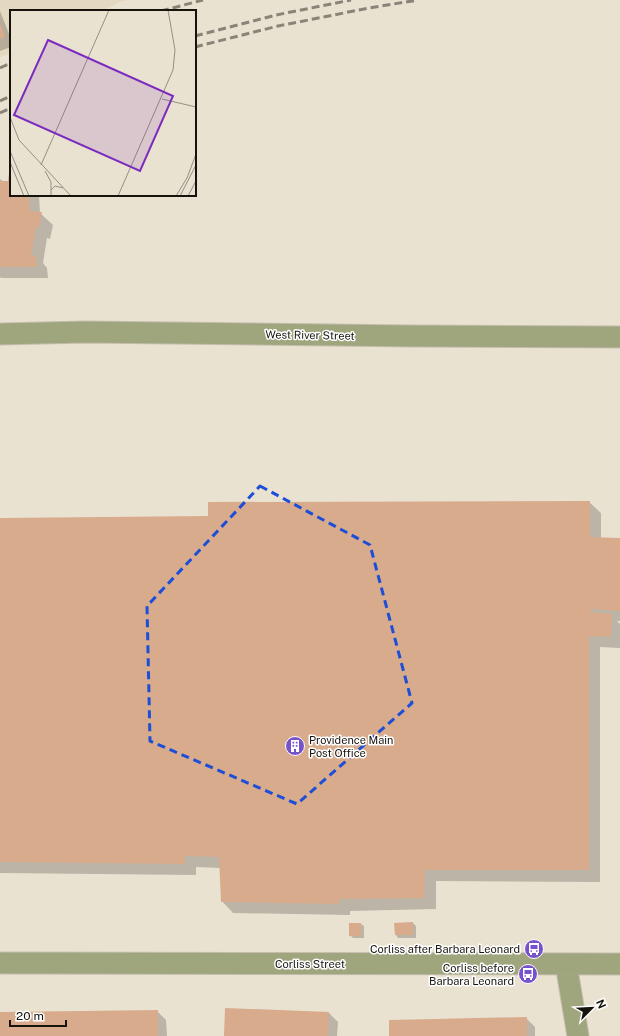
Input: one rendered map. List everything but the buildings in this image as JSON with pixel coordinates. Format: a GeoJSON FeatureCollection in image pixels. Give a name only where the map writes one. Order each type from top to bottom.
{"type":"FeatureCollection","features":[{"type":"Feature","properties":{"kind":"street","name":"West River Street"},"geometry":{"type":"LineString","coordinates":[[0,334],[93,332],[620,338]]}},
{"type":"Feature","properties":{"kind":"street","name":"Corliss Street"},"geometry":{"type":"LineString","coordinates":[[0,964],[620,964]]}},
{"type":"Feature","properties":{"kind":"street"},"geometry":{"type":"LineString","coordinates":[[566,964],[578,1036]]}},
{"type":"Feature","properties":{"kind":"highlighted area"},"geometry":{"type":"Polygon","coordinates":[[[260,486],[370,545],[412,703],[297,804],[150,741],[147,606],[260,486]]]}},
{"type":"Feature","properties":{"kind":"shaded area"},"geometry":{"type":"Polygon","coordinates":[[[0,0],[130,0],[122,1],[104,10],[10,10],[10,53],[0,57],[0,0]]]}},
{"type":"Feature","properties":{"kind":"railway"},"geometry":{"type":"LineString","coordinates":[[165,10],[203,0]]}},
{"type":"Feature","properties":{"kind":"railway"},"geometry":{"type":"LineString","coordinates":[[196,36],[276,15],[351,0]]}},
{"type":"Feature","properties":{"kind":"railway"},"geometry":{"type":"LineString","coordinates":[[196,47],[278,26],[418,0]]}},
{"type":"Feature","properties":{"kind":"railway"},"geometry":{"type":"LineString","coordinates":[[0,68],[10,63]]}},
{"type":"Feature","properties":{"kind":"railway"},"geometry":{"type":"LineString","coordinates":[[0,101],[10,96]]}},
{"type":"Feature","properties":{"kind":"railway"},"geometry":{"type":"LineString","coordinates":[[0,113],[10,108]]}},
{"type":"Feature","properties":{"kind":"place","name":"Providence Main Post Office"},"geometry":{"type":"Point","coordinates":[295,746]}},
{"type":"Feature","properties":{"kind":"place","name":"Corliss after Barbara Leonard"},"geometry":{"type":"Point","coordinates":[534,949]}},
{"type":"Feature","properties":{"kind":"place","name":"Corliss before Barbara Leonard"},"geometry":{"type":"Point","coordinates":[528,974]}}]}
